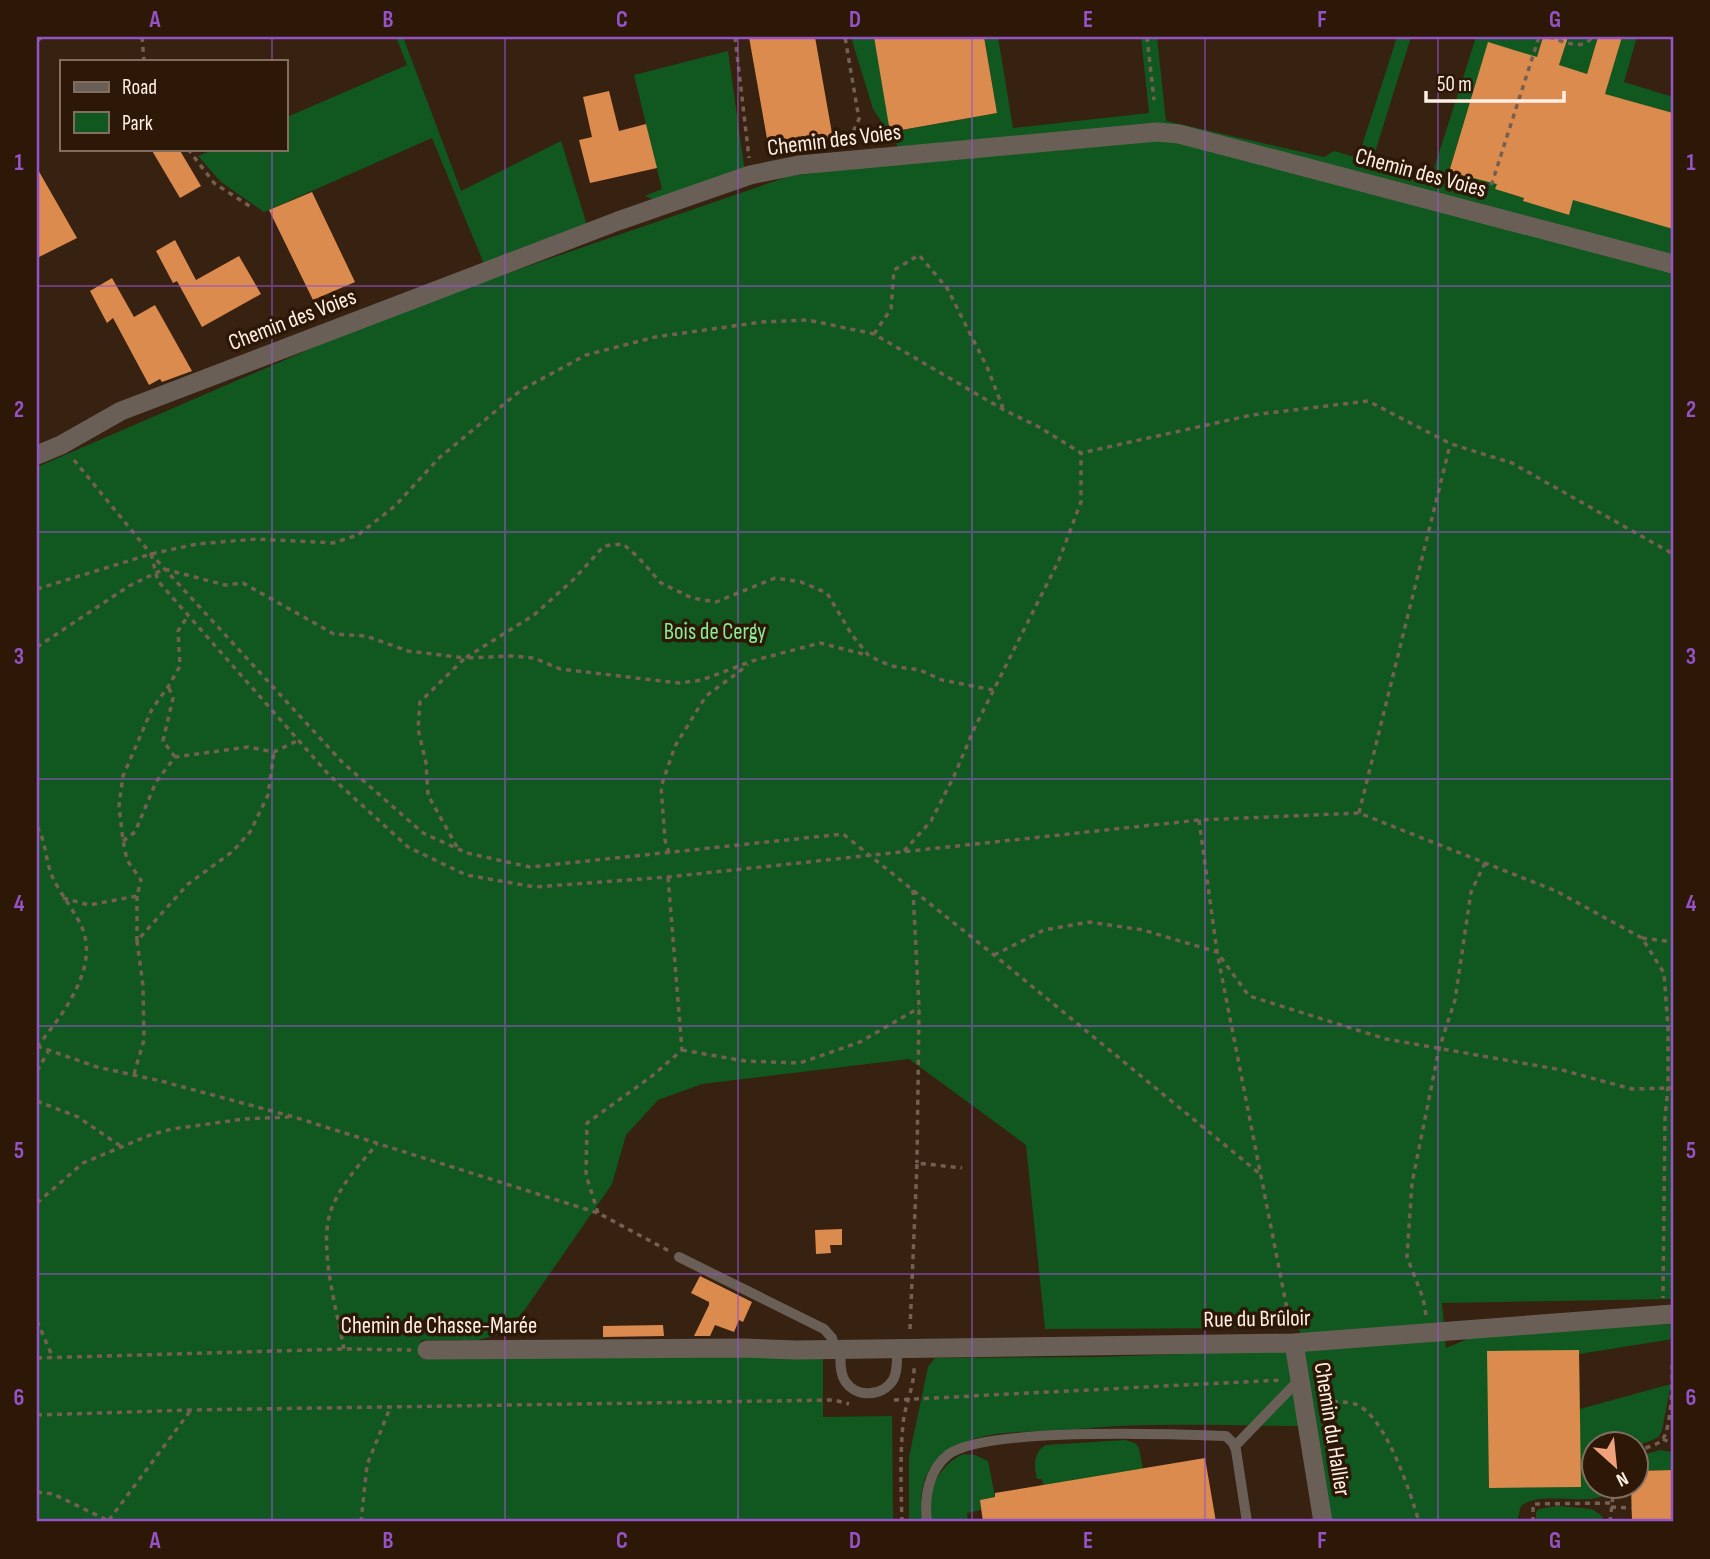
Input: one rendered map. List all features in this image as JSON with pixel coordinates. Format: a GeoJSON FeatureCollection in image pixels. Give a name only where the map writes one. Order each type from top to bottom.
{"type":"FeatureCollection","features":[{"type":"Feature","properties":{"kind":"street","name":"Chemin des Voies"},"geometry":{"type":"LineString","coordinates":[[37,455],[61,445],[121,411],[618,221],[750,175],[799,165],[1157,132],[1180,134],[1673,264]]}},
{"type":"Feature","properties":{"kind":"street","name":"Rue du Brûloir"},"geometry":{"type":"LineString","coordinates":[[838,1349],[1294,1343],[1668,1315]]}},
{"type":"Feature","properties":{"kind":"street","name":"Chemin du Hallier"},"geometry":{"type":"LineString","coordinates":[[1294,1343],[1322,1522]]}},
{"type":"Feature","properties":{"kind":"street","name":"Chemin de Chasse-Marée"},"geometry":{"type":"LineString","coordinates":[[427,1350],[838,1349]]}},
{"type":"Feature","properties":{"kind":"lane"},"geometry":{"type":"LineString","coordinates":[[679,1257],[824,1329],[838,1349],[845,1381],[860,1392],[879,1392],[894,1379],[904,1347]]}},
{"type":"Feature","properties":{"kind":"lane"},"geometry":{"type":"LineString","coordinates":[[1234,1446],[1300,1379]]}},
{"type":"Feature","properties":{"kind":"lane"},"geometry":{"type":"LineString","coordinates":[[927,1522],[926,1492],[934,1473],[942,1460],[968,1445],[1040,1437],[1171,1434],[1226,1436],[1234,1446],[1247,1522]]}},
{"type":"Feature","properties":{"kind":"path"},"geometry":{"type":"LineString","coordinates":[[37,41],[42,37]]}},
{"type":"Feature","properties":{"kind":"path"},"geometry":{"type":"LineString","coordinates":[[142,37],[144,60]]}},
{"type":"Feature","properties":{"kind":"path"},"geometry":{"type":"LineString","coordinates":[[735,37],[750,164],[753,161]]}},
{"type":"Feature","properties":{"kind":"path"},"geometry":{"type":"LineString","coordinates":[[827,144],[836,143],[846,137],[857,127],[859,119],[845,37]]}},
{"type":"Feature","properties":{"kind":"path"},"geometry":{"type":"LineString","coordinates":[[1147,37],[1154,100]]}},
{"type":"Feature","properties":{"kind":"path"},"geometry":{"type":"LineString","coordinates":[[1465,191],[1482,190],[1492,183],[1539,37]]}},
{"type":"Feature","properties":{"kind":"path"},"geometry":{"type":"LineString","coordinates":[[1549,37],[1580,46],[1592,37]]}},
{"type":"Feature","properties":{"kind":"path"},"geometry":{"type":"LineString","coordinates":[[189,150],[214,183],[251,207]]}},
{"type":"Feature","properties":{"kind":"path"},"geometry":{"type":"LineString","coordinates":[[874,334],[891,309],[894,270],[919,256],[947,288],[987,367],[1004,410]]}},
{"type":"Feature","properties":{"kind":"path"},"geometry":{"type":"LineString","coordinates":[[37,589],[151,554],[197,544],[257,539],[333,543],[358,535],[395,506],[439,458],[521,390],[586,355],[655,337],[762,322],[808,320],[874,334],[1081,453],[1252,415],[1368,401],[1451,444],[1512,463],[1673,554]]}},
{"type":"Feature","properties":{"kind":"path"},"geometry":{"type":"LineString","coordinates":[[1359,813],[1451,444]]}},
{"type":"Feature","properties":{"kind":"path"},"geometry":{"type":"LineString","coordinates":[[61,445],[164,569],[342,762],[423,833],[459,849],[530,867],[843,834],[1260,1174]]}},
{"type":"Feature","properties":{"kind":"path"},"geometry":{"type":"LineString","coordinates":[[904,851],[931,821],[1059,560],[1081,502],[1081,453]]}},
{"type":"Feature","properties":{"kind":"path"},"geometry":{"type":"LineString","coordinates":[[459,849],[428,795],[426,763],[418,729],[420,702],[465,658],[534,615],[574,579],[604,546],[623,544],[661,583],[692,598],[716,602],[775,578],[801,582],[827,593],[852,635],[869,656]]}},
{"type":"Feature","properties":{"kind":"path"},"geometry":{"type":"LineString","coordinates":[[151,554],[158,581],[330,776],[408,847],[467,875],[535,887],[668,877],[1199,820],[1359,813],[1556,891],[1642,938],[1673,942]]}},
{"type":"Feature","properties":{"kind":"path"},"geometry":{"type":"LineString","coordinates":[[37,647],[156,571],[164,569],[225,585],[243,583],[334,634],[366,636],[408,651],[465,658],[534,658],[560,669],[679,683],[702,680],[752,662],[820,643],[869,656],[891,666],[920,670],[942,680],[993,690]]}},
{"type":"Feature","properties":{"kind":"path"},"geometry":{"type":"LineString","coordinates":[[134,1074],[144,1040],[143,986],[137,941],[137,896],[141,880],[127,860],[119,806],[123,776],[152,709],[180,666],[178,631],[188,614]]}},
{"type":"Feature","properties":{"kind":"path"},"geometry":{"type":"LineString","coordinates":[[669,853],[665,840],[661,788],[675,746],[706,696],[752,662]]}},
{"type":"Feature","properties":{"kind":"path"},"geometry":{"type":"LineString","coordinates":[[168,687],[173,698],[163,741],[174,757]]}},
{"type":"Feature","properties":{"kind":"path"},"geometry":{"type":"LineString","coordinates":[[123,841],[135,832],[156,782],[174,757],[248,747],[274,752],[299,740]]}},
{"type":"Feature","properties":{"kind":"path"},"geometry":{"type":"LineString","coordinates":[[137,941],[188,884],[232,852],[250,832],[268,795],[274,752]]}},
{"type":"Feature","properties":{"kind":"path"},"geometry":{"type":"LineString","coordinates":[[1199,820],[1217,952],[1294,1343]]}},
{"type":"Feature","properties":{"kind":"path"},"geometry":{"type":"LineString","coordinates":[[37,827],[43,836],[48,867],[83,930],[88,956],[70,1004],[37,1047],[97,1067],[134,1074],[294,1117],[598,1213],[679,1257]]}},
{"type":"Feature","properties":{"kind":"path"},"geometry":{"type":"LineString","coordinates":[[1430,1334],[1423,1298],[1407,1257],[1412,1183],[1439,1049],[1455,1000],[1471,892],[1485,862]]}},
{"type":"Feature","properties":{"kind":"path"},"geometry":{"type":"LineString","coordinates":[[668,877],[682,1050]]}},
{"type":"Feature","properties":{"kind":"path"},"geometry":{"type":"LineString","coordinates":[[902,1522],[902,1443],[914,1373],[904,1347],[910,1328],[917,1163],[919,1008],[913,890]]}},
{"type":"Feature","properties":{"kind":"path"},"geometry":{"type":"LineString","coordinates":[[63,898],[89,905],[137,896]]}},
{"type":"Feature","properties":{"kind":"path"},"geometry":{"type":"LineString","coordinates":[[994,955],[1044,930],[1090,922],[1143,930],[1217,952],[1249,996],[1386,1039],[1562,1070],[1632,1089],[1671,1087]]}},
{"type":"Feature","properties":{"kind":"path"},"geometry":{"type":"LineString","coordinates":[[1642,938],[1664,973],[1668,1027],[1671,1087],[1665,1118],[1668,1315]]}},
{"type":"Feature","properties":{"kind":"path"},"geometry":{"type":"LineString","coordinates":[[682,1050],[745,1061],[800,1063],[860,1042],[919,1008]]}},
{"type":"Feature","properties":{"kind":"path"},"geometry":{"type":"LineString","coordinates":[[598,1213],[586,1175],[587,1123],[652,1076],[682,1050]]}},
{"type":"Feature","properties":{"kind":"path"},"geometry":{"type":"LineString","coordinates":[[37,1071],[48,1051]]}},
{"type":"Feature","properties":{"kind":"path"},"geometry":{"type":"LineString","coordinates":[[37,1101],[78,1117],[122,1147]]}},
{"type":"Feature","properties":{"kind":"path"},"geometry":{"type":"LineString","coordinates":[[37,1203],[83,1163],[150,1135],[172,1129],[244,1119],[294,1117]]}},
{"type":"Feature","properties":{"kind":"path"},"geometry":{"type":"LineString","coordinates":[[344,1349],[326,1254],[330,1212],[349,1177],[377,1144]]}},
{"type":"Feature","properties":{"kind":"path"},"geometry":{"type":"LineString","coordinates":[[917,1163],[962,1168]]}},
{"type":"Feature","properties":{"kind":"path"},"geometry":{"type":"LineString","coordinates":[[37,1321],[53,1358]]}},
{"type":"Feature","properties":{"kind":"path","name":"Chemin de Chasse-Marée"},"geometry":{"type":"LineString","coordinates":[[37,1358],[344,1349],[427,1350]]}},
{"type":"Feature","properties":{"kind":"path"},"geometry":{"type":"LineString","coordinates":[[1664,1439],[1673,1387],[1672,1364]]}},
{"type":"Feature","properties":{"kind":"path"},"geometry":{"type":"LineString","coordinates":[[891,1401],[1300,1379]]}},
{"type":"Feature","properties":{"kind":"path"},"geometry":{"type":"LineString","coordinates":[[1303,1399],[1356,1404],[1378,1424],[1410,1492],[1419,1522]]}},
{"type":"Feature","properties":{"kind":"path"},"geometry":{"type":"LineString","coordinates":[[37,1415],[191,1410],[834,1400],[857,1406]]}},
{"type":"Feature","properties":{"kind":"path"},"geometry":{"type":"LineString","coordinates":[[361,1522],[368,1465],[390,1408]]}},
{"type":"Feature","properties":{"kind":"path"},"geometry":{"type":"LineString","coordinates":[[37,1492],[53,1494],[110,1521],[191,1410]]}},
{"type":"Feature","properties":{"kind":"path"},"geometry":{"type":"LineString","coordinates":[[1664,1439],[1673,1444]]}},
{"type":"Feature","properties":{"kind":"path"},"geometry":{"type":"LineString","coordinates":[[1650,1445],[1664,1439]]}},
{"type":"Feature","properties":{"kind":"path"},"geometry":{"type":"LineString","coordinates":[[1610,1522],[1612,1500]]}},
{"type":"Feature","properties":{"kind":"path"},"geometry":{"type":"LineString","coordinates":[[1533,1522],[1533,1504],[1611,1505],[1632,1508]]}},
{"type":"Feature","properties":{"kind":"green space"},"geometry":{"type":"Polygon","coordinates":[[[396,37],[403,37],[461,191],[561,141],[587,225],[484,264],[432,138],[264,212],[221,182],[198,156],[213,150],[287,150],[287,117],[407,65],[396,37]]]}},
{"type":"Feature","properties":{"kind":"green space"},"geometry":{"type":"Polygon","coordinates":[[[851,37],[874,37],[891,132],[997,113],[984,37],[998,37],[1013,128],[1149,113],[1141,37],[1157,37],[1166,121],[1324,157],[1334,151],[1358,158],[1397,37],[1411,37],[1372,162],[1430,181],[1476,37],[1598,37],[1547,208],[1568,215],[1622,37],[1637,37],[1624,82],[1673,97],[1673,113],[1618,98],[1587,204],[1673,229],[1673,260],[1170,126],[901,151],[873,109],[851,37]],[[1542,41],[1496,189],[1519,197],[1565,46],[1542,41]],[[1488,43],[1449,171],[1465,176],[1488,43]],[[1563,67],[1523,201],[1538,205],[1579,72],[1563,67]]]}},
{"type":"Feature","properties":{"kind":"green space"},"geometry":{"type":"Polygon","coordinates":[[[728,51],[745,173],[657,201],[645,196],[662,189],[634,75],[728,51]]]}},
{"type":"Feature","properties":{"kind":"green space","name":"Bois de Cergy"},"geometry":{"type":"Polygon","coordinates":[[[1144,132],[1673,264],[1673,1299],[1442,1303],[1446,1348],[1484,1332],[1673,1324],[1673,1339],[1579,1354],[1580,1409],[1671,1384],[1659,1437],[1650,1441],[1650,1430],[1580,1430],[1580,1499],[1538,1499],[1529,1502],[1521,1506],[1517,1522],[1330,1522],[1314,1426],[1142,1425],[1006,1433],[964,1442],[942,1455],[929,1471],[922,1490],[922,1522],[909,1522],[909,1457],[928,1367],[935,1358],[1098,1357],[1303,1350],[1299,1328],[1045,1329],[1026,1145],[909,1059],[702,1084],[658,1100],[626,1135],[612,1184],[510,1327],[497,1335],[478,1340],[421,1340],[419,1357],[823,1356],[823,1417],[892,1416],[893,1522],[37,1522],[37,467],[400,310],[790,176],[1144,132]]]}},
{"type":"Feature","properties":{"kind":"green space"},"geometry":{"type":"Polygon","coordinates":[[[1125,1440],[1135,1443],[1139,1448],[1146,1487],[1140,1469],[1043,1485],[1042,1479],[1037,1479],[1037,1455],[1046,1445],[1125,1440]]]}},
{"type":"Feature","properties":{"kind":"green space"},"geometry":{"type":"Polygon","coordinates":[[[1660,1450],[1673,1452],[1673,1470],[1650,1471],[1650,1453],[1660,1450]]]}},
{"type":"Feature","properties":{"kind":"green space"},"geometry":{"type":"Polygon","coordinates":[[[964,1454],[975,1455],[988,1461],[995,1497],[980,1500],[981,1510],[967,1513],[968,1522],[932,1522],[930,1500],[935,1481],[948,1465],[964,1454]]]}},
{"type":"Feature","properties":{"kind":"green space"},"geometry":{"type":"Polygon","coordinates":[[[1558,1506],[1592,1509],[1602,1516],[1604,1522],[1536,1522],[1536,1512],[1539,1509],[1558,1506]]]}},
{"type":"Feature","properties":{"kind":"building"},"geometry":{"type":"Polygon","coordinates":[[[749,37],[815,37],[833,139],[769,150],[749,37]]]}},
{"type":"Feature","properties":{"kind":"building"},"geometry":{"type":"Polygon","coordinates":[[[874,37],[984,37],[997,113],[890,132],[874,37]]]}},
{"type":"Feature","properties":{"kind":"building"},"geometry":{"type":"Polygon","coordinates":[[[1543,37],[1568,37],[1559,65],[1587,74],[1598,37],[1622,37],[1605,94],[1673,113],[1673,229],[1573,200],[1569,215],[1495,189],[1497,184],[1449,172],[1488,42],[1537,57],[1543,37]]]}},
{"type":"Feature","properties":{"kind":"building"},"geometry":{"type":"Polygon","coordinates":[[[609,91],[619,131],[646,124],[657,168],[590,183],[579,140],[592,137],[583,97],[609,91]]]}},
{"type":"Feature","properties":{"kind":"building"},"geometry":{"type":"Polygon","coordinates":[[[152,150],[180,150],[201,186],[180,198],[152,150]]]}},
{"type":"Feature","properties":{"kind":"building"},"geometry":{"type":"Polygon","coordinates":[[[37,168],[77,238],[37,258],[37,168]]]}},
{"type":"Feature","properties":{"kind":"building"},"geometry":{"type":"Polygon","coordinates":[[[312,192],[355,282],[313,300],[269,210],[312,192]]]}},
{"type":"Feature","properties":{"kind":"building"},"geometry":{"type":"Polygon","coordinates":[[[175,240],[196,280],[239,256],[261,294],[202,327],[177,281],[173,283],[156,251],[175,240]]]}},
{"type":"Feature","properties":{"kind":"building"},"geometry":{"type":"Polygon","coordinates":[[[112,278],[134,317],[155,305],[192,371],[162,382],[160,379],[149,385],[113,318],[107,323],[90,291],[112,278]]]}},
{"type":"Feature","properties":{"kind":"building"},"geometry":{"type":"Polygon","coordinates":[[[842,1229],[842,1245],[830,1245],[831,1253],[816,1254],[815,1230],[842,1229]]]}},
{"type":"Feature","properties":{"kind":"building"},"geometry":{"type":"Polygon","coordinates":[[[700,1276],[752,1302],[743,1322],[739,1320],[734,1332],[715,1325],[710,1336],[694,1336],[709,1305],[709,1302],[691,1293],[700,1276]]]}},
{"type":"Feature","properties":{"kind":"building"},"geometry":{"type":"Polygon","coordinates":[[[663,1325],[664,1336],[603,1337],[603,1326],[663,1325]]]}},
{"type":"Feature","properties":{"kind":"building"},"geometry":{"type":"Polygon","coordinates":[[[1579,1350],[1580,1487],[1489,1488],[1487,1351],[1579,1350]]]}},
{"type":"Feature","properties":{"kind":"building"},"geometry":{"type":"Polygon","coordinates":[[[1205,1458],[1216,1522],[983,1522],[980,1500],[995,1497],[995,1493],[1205,1458]]]}},
{"type":"Feature","properties":{"kind":"building"},"geometry":{"type":"Polygon","coordinates":[[[1673,1470],[1673,1521],[1632,1522],[1631,1500],[1650,1500],[1650,1471],[1673,1470]]]}}]}
